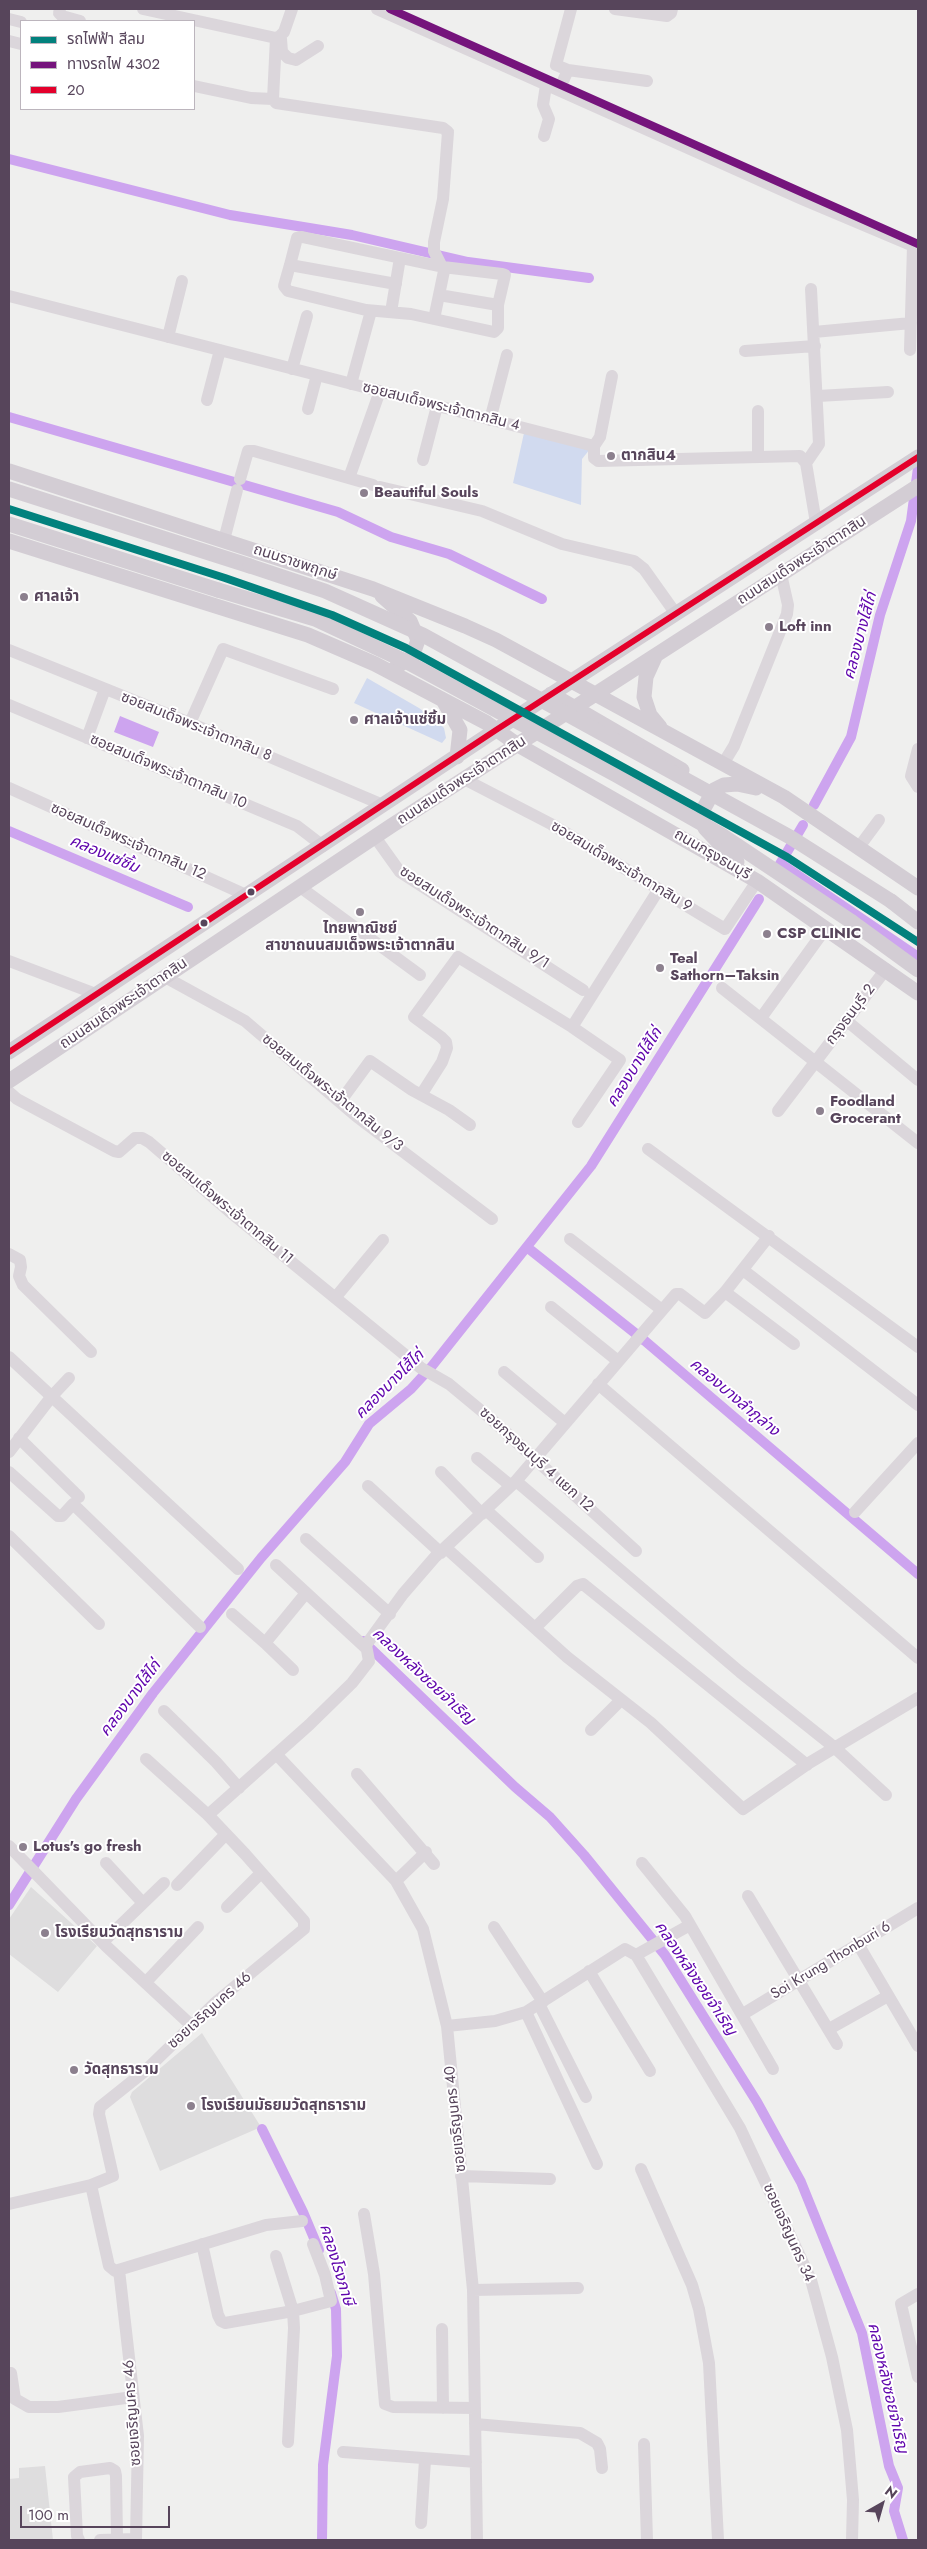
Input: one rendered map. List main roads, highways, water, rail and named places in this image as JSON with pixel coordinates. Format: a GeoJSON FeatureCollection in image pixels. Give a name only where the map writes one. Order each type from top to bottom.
{"type":"FeatureCollection","features":[{"type":"Feature","properties":{"kind":"main road","name":"ถนนสมเด็จพระเจ้าตากสิน"},"geometry":{"type":"LineString","coordinates":[[9,1052],[496,730],[552,700],[572,681],[914,460]]}},
{"type":"Feature","properties":{"kind":"main road","name":"ถนนราชพฤกษ์"},"geometry":{"type":"LineString","coordinates":[[9,471],[373,589],[496,640],[572,681]]}},
{"type":"Feature","properties":{"kind":"main road","name":"ถนนสมเด็จพระเจ้าตากสิน"},"geometry":{"type":"LineString","coordinates":[[9,1081],[464,778],[918,486]]}},
{"type":"Feature","properties":{"kind":"main road","name":"ถนนราชพฤกษ์"},"geometry":{"type":"LineString","coordinates":[[9,490],[326,591],[424,635],[552,700]]}},
{"type":"Feature","properties":{"kind":"main road","name":"ถนนกรุงธนบุรี"},"geometry":{"type":"LineString","coordinates":[[9,524],[315,619],[407,662],[525,725],[720,834],[852,922],[918,970]]}},
{"type":"Feature","properties":{"kind":"main road"},"geometry":{"type":"LineString","coordinates":[[9,541],[308,635],[374,664],[441,697],[496,730]]}},
{"type":"Feature","properties":{"kind":"main road"},"geometry":{"type":"LineString","coordinates":[[373,589],[410,621],[418,640],[412,657],[394,668],[374,664]]}},
{"type":"Feature","properties":{"kind":"main road"},"geometry":{"type":"LineString","coordinates":[[656,655],[646,677],[644,697],[650,715],[662,730]]}},
{"type":"Feature","properties":{"kind":"main road"},"geometry":{"type":"LineString","coordinates":[[572,681],[594,695],[662,730],[784,798],[918,888]]}},
{"type":"Feature","properties":{"kind":"main road"},"geometry":{"type":"LineString","coordinates":[[441,697],[460,730],[457,756]]}},
{"type":"Feature","properties":{"kind":"main road"},"geometry":{"type":"LineString","coordinates":[[552,700],[575,708],[692,776],[702,786],[708,800]]}},
{"type":"Feature","properties":{"kind":"main road"},"geometry":{"type":"LineString","coordinates":[[552,700],[790,837],[891,901],[918,922]]}},
{"type":"Feature","properties":{"kind":"main road","name":"ถนนกรุงธนบุรี"},"geometry":{"type":"LineString","coordinates":[[496,730],[756,881],[886,969],[918,993]]}},
{"type":"Feature","properties":{"kind":"main road"},"geometry":{"type":"LineString","coordinates":[[756,881],[718,845],[705,828],[703,815],[708,800],[714,790],[724,785],[736,784],[784,798]]}},
{"type":"Feature","properties":{"kind":"waterway"},"geometry":{"type":"LineString","coordinates":[[9,159],[230,215],[352,235],[468,262],[589,278]]}},
{"type":"Feature","properties":{"kind":"waterway"},"geometry":{"type":"LineString","coordinates":[[9,417],[338,512],[391,537],[449,554],[542,599]]}},
{"type":"Feature","properties":{"kind":"waterway","name":"คลองบางไส้ไก่"},"geometry":{"type":"LineString","coordinates":[[814,805],[851,737],[880,615],[911,521],[918,468]]}},
{"type":"Feature","properties":{"kind":"waterway","name":"คลองบางไส้ไก่"},"geometry":{"type":"LineString","coordinates":[[777,869],[803,825]]}},
{"type":"Feature","properties":{"kind":"waterway","name":"คลองแซ่ซิ้ม"},"geometry":{"type":"LineString","coordinates":[[9,831],[188,907]]}},
{"type":"Feature","properties":{"kind":"waterway"},"geometry":{"type":"LineString","coordinates":[[781,864],[918,957]]}},
{"type":"Feature","properties":{"kind":"waterway","name":"คลองบางไส้ไก่"},"geometry":{"type":"LineString","coordinates":[[9,1905],[76,1799],[153,1693],[261,1558],[345,1462],[369,1424],[411,1389],[432,1366],[591,1166],[759,899]]}},
{"type":"Feature","properties":{"kind":"waterway","name":"คลองบางลำภูล่าง"},"geometry":{"type":"LineString","coordinates":[[528,1248],[645,1341],[918,1574]]}},
{"type":"Feature","properties":{"kind":"waterway","name":"คลองหลังซอยจำเริญ"},"geometry":{"type":"LineString","coordinates":[[363,1641],[515,1787],[550,1817],[584,1855],[665,1955],[757,2102],[801,2182],[862,2333],[889,2466],[898,2488],[894,2511],[903,2540]]}},
{"type":"Feature","properties":{"kind":"waterway","name":"คลองโรงภาษี"},"geometry":{"type":"LineString","coordinates":[[262,2129],[303,2212],[319,2250]]}},
{"type":"Feature","properties":{"kind":"waterway","name":"คลองโรงภาษี"},"geometry":{"type":"LineString","coordinates":[[322,2540],[323,2465],[337,2356],[336,2309],[331,2293]]}},
{"type":"Feature","properties":{"kind":"metro line","name":"สีลม"},"geometry":{"type":"LineString","coordinates":[[9,509],[225,578],[332,615],[406,648],[787,857],[918,942]]}},
{"type":"Feature","properties":{"kind":"rail line","name":"4302"},"geometry":{"type":"LineString","coordinates":[[390,9],[918,244]]}},
{"type":"Feature","properties":{"kind":"place","name":"ตากสิน4"},"geometry":{"type":"Point","coordinates":[611,456]}},
{"type":"Feature","properties":{"kind":"place","name":"Beautiful Souls"},"geometry":{"type":"Point","coordinates":[364,493]}},
{"type":"Feature","properties":{"kind":"place","name":"ศาลเจ้า"},"geometry":{"type":"Point","coordinates":[24,597]}},
{"type":"Feature","properties":{"kind":"place","name":"Loft inn"},"geometry":{"type":"Point","coordinates":[769,627]}},
{"type":"Feature","properties":{"kind":"place","name":"ศาลเจ้าแซ่ซิ้ม"},"geometry":{"type":"Point","coordinates":[354,720]}},
{"type":"Feature","properties":{"kind":"place","name":"ไทยพาณิชย์ สาขาถนนสมเด็จพระเจ้าตากสิน"},"geometry":{"type":"Point","coordinates":[360,912]}},
{"type":"Feature","properties":{"kind":"place","name":"CSP CLINIC"},"geometry":{"type":"Point","coordinates":[767,934]}},
{"type":"Feature","properties":{"kind":"place","name":"Teal Sathorn–Taksin"},"geometry":{"type":"Point","coordinates":[660,968]}},
{"type":"Feature","properties":{"kind":"place","name":"Foodland Grocerant"},"geometry":{"type":"Point","coordinates":[820,1111]}},
{"type":"Feature","properties":{"kind":"place","name":"Lotus's go fresh"},"geometry":{"type":"Point","coordinates":[23,1847]}},
{"type":"Feature","properties":{"kind":"place","name":"โรงเรียนวัดสุทธาราม"},"geometry":{"type":"Point","coordinates":[45,1933]}},
{"type":"Feature","properties":{"kind":"place","name":"วัดสุทธาราม"},"geometry":{"type":"Point","coordinates":[74,2070]}},
{"type":"Feature","properties":{"kind":"place","name":"โรงเรียนมัธยมวัดสุทธาราม"},"geometry":{"type":"Point","coordinates":[191,2106]}}]}
